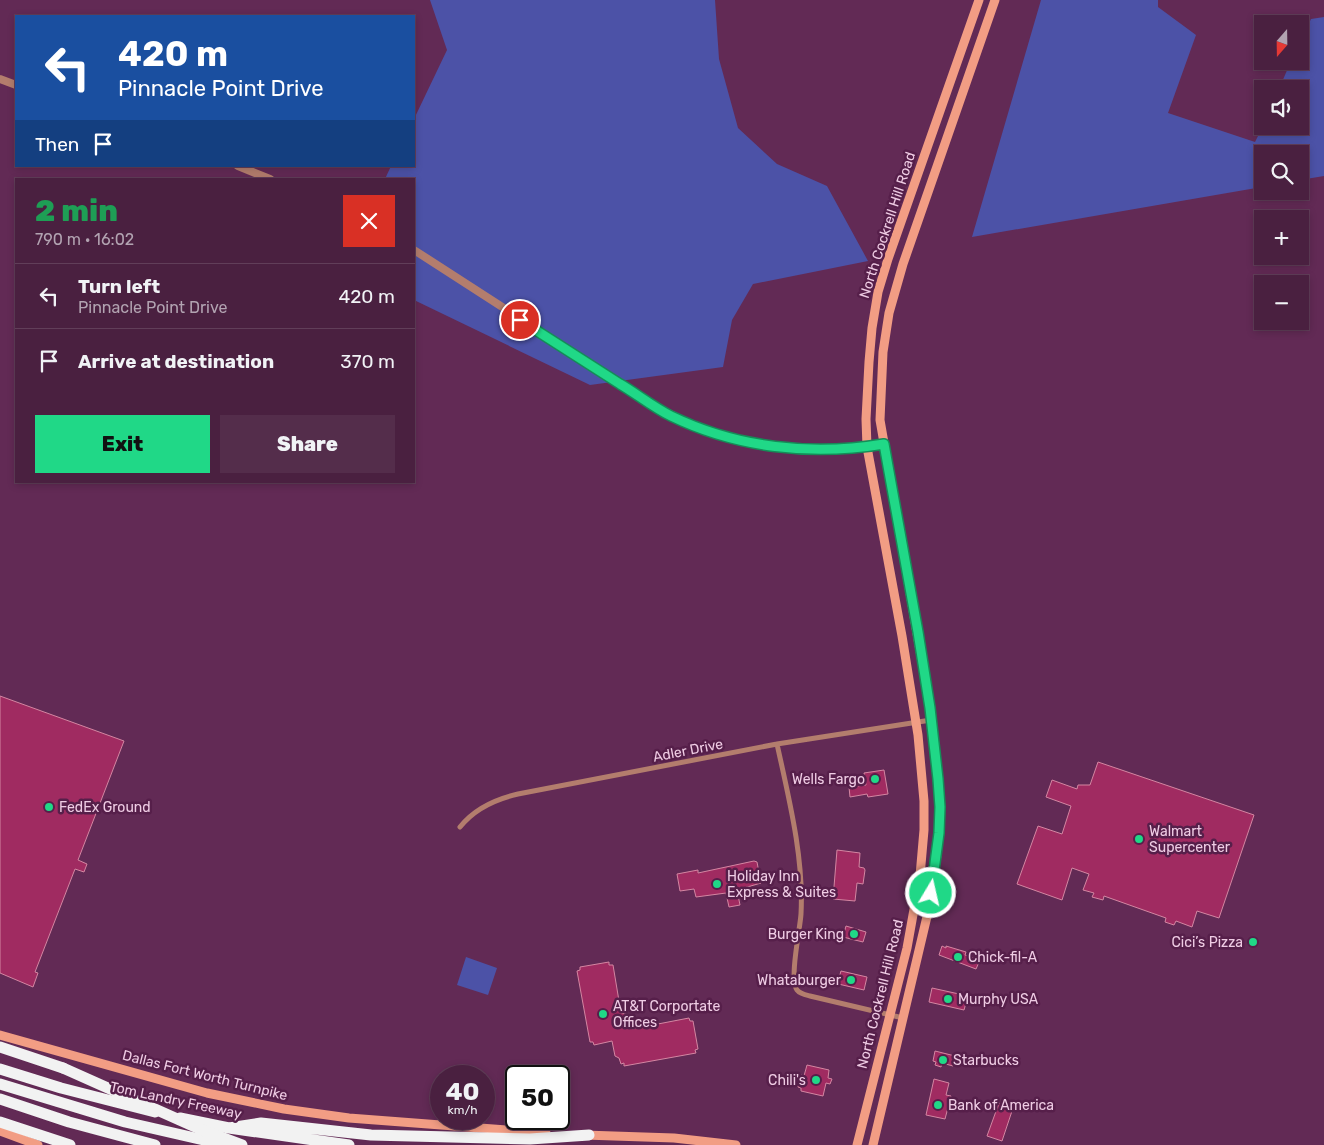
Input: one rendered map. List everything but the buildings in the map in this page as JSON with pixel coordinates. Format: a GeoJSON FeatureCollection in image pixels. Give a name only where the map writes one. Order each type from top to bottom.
{"type":"FeatureCollection","features":[{"type":"Feature","properties":{"kind":"highway"},"geometry":{"type":"LineString","coordinates":[[0,1047],[63,1068],[202,1130],[242,1145]]}},
{"type":"Feature","properties":{"kind":"highway","name":"Tom Landry Freeway"},"geometry":{"type":"LineString","coordinates":[[0,1069],[136,1108],[229,1128],[349,1145]]}},
{"type":"Feature","properties":{"kind":"highway"},"geometry":{"type":"LineString","coordinates":[[0,1084],[125,1122],[226,1145]]}},
{"type":"Feature","properties":{"kind":"highway"},"geometry":{"type":"LineString","coordinates":[[0,1099],[69,1122],[155,1145]]}},
{"type":"Feature","properties":{"kind":"highway"},"geometry":{"type":"LineString","coordinates":[[0,1122],[67,1144]]}},
{"type":"Feature","properties":{"kind":"highway"},"geometry":{"type":"LineString","coordinates":[[229,1128],[261,1123],[371,1135],[530,1139],[590,1135]]}},
{"type":"Feature","properties":{"kind":"main road","name":"North Cockrell Hill Road"},"geometry":{"type":"LineString","coordinates":[[857,1145],[907,948],[920,876],[924,830],[924,801],[916,722],[867,447],[866,419],[872,328],[878,292],[888,259],[979,0]]}},
{"type":"Feature","properties":{"kind":"main road","name":"North Cockrell Hill Road"},"geometry":{"type":"LineString","coordinates":[[874,1145],[875,1134],[926,924],[934,878],[940,807],[931,720],[910,586],[880,420],[880,385],[889,312],[903,264],[995,0]]}},
{"type":"Feature","properties":{"kind":"main road"},"geometry":{"type":"LineString","coordinates":[[920,876],[934,878]]}},
{"type":"Feature","properties":{"kind":"main road","name":"Dallas Fort Worth Turnpike"},"geometry":{"type":"LineString","coordinates":[[0,1035],[207,1093],[284,1109],[349,1118],[534,1133],[674,1138],[736,1145]]}},
{"type":"Feature","properties":{"kind":"main road"},"geometry":{"type":"LineString","coordinates":[[851,1145],[860,1131]]}},
{"type":"Feature","properties":{"kind":"main road"},"geometry":{"type":"LineString","coordinates":[[0,1132],[38,1145]]}},
{"type":"Feature","properties":{"kind":"street"},"geometry":{"type":"LineString","coordinates":[[0,79],[15,85]]}},
{"type":"Feature","properties":{"kind":"street"},"geometry":{"type":"LineString","coordinates":[[240,167],[268,178]]}},
{"type":"Feature","properties":{"kind":"street"},"geometry":{"type":"LineString","coordinates":[[415,251],[645,400],[683,421],[714,433],[767,445],[808,450],[867,447],[884,444]]}},
{"type":"Feature","properties":{"kind":"street","name":"Adler Drive"},"geometry":{"type":"LineString","coordinates":[[460,827],[467,817],[483,806],[502,798],[777,744],[931,720]]}},
{"type":"Feature","properties":{"kind":"street"},"geometry":{"type":"LineString","coordinates":[[777,744],[791,807],[802,893],[801,920],[793,975],[796,989],[810,996],[903,1018]]}},
{"type":"Feature","properties":{"kind":"shaded area"},"geometry":{"type":"Polygon","coordinates":[[[430,0],[715,0],[719,59],[738,128],[777,164],[827,186],[868,261],[753,284],[732,320],[723,367],[590,385],[415,300],[415,178],[385,178],[391,167],[415,167],[415,117],[447,50],[430,0]]]}},
{"type":"Feature","properties":{"kind":"shaded area"},"geometry":{"type":"Polygon","coordinates":[[[1041,0],[1158,0],[1158,7],[1196,35],[1168,113],[1255,142],[1258,135],[1309,135],[1309,80],[1283,80],[1287,70],[1309,70],[1309,23],[1311,19],[1324,17],[1324,176],[1309,178],[1309,145],[1254,145],[1254,188],[972,237],[1041,0]]]}},
{"type":"Feature","properties":{"kind":"shaded area"},"geometry":{"type":"Polygon","coordinates":[[[466,957],[497,968],[488,995],[457,985],[466,957]]]}},
{"type":"Feature","properties":{"kind":"place","name":"Wells Fargo"},"geometry":{"type":"Point","coordinates":[875,779]}},
{"type":"Feature","properties":{"kind":"place","name":"FedEx Ground"},"geometry":{"type":"Point","coordinates":[49,807]}},
{"type":"Feature","properties":{"kind":"place","name":"Walmart Supercenter"},"geometry":{"type":"Point","coordinates":[1139,839]}},
{"type":"Feature","properties":{"kind":"place","name":"Holiday Inn Express & Suites"},"geometry":{"type":"Point","coordinates":[717,884]}},
{"type":"Feature","properties":{"kind":"place","name":"Burger King"},"geometry":{"type":"Point","coordinates":[854,934]}},
{"type":"Feature","properties":{"kind":"place","name":"Cici’s Pizza"},"geometry":{"type":"Point","coordinates":[1253,942]}},
{"type":"Feature","properties":{"kind":"place","name":"Chick-fil-A"},"geometry":{"type":"Point","coordinates":[958,957]}},
{"type":"Feature","properties":{"kind":"place","name":"Whataburger"},"geometry":{"type":"Point","coordinates":[851,980]}},
{"type":"Feature","properties":{"kind":"place","name":"Murphy USA"},"geometry":{"type":"Point","coordinates":[948,999]}},
{"type":"Feature","properties":{"kind":"place","name":"AT&T Corportate Offices"},"geometry":{"type":"Point","coordinates":[603,1014]}},
{"type":"Feature","properties":{"kind":"place","name":"Starbucks"},"geometry":{"type":"Point","coordinates":[943,1060]}},
{"type":"Feature","properties":{"kind":"place","name":"Chili's"},"geometry":{"type":"Point","coordinates":[816,1080]}},
{"type":"Feature","properties":{"kind":"place","name":"Bank of America"},"geometry":{"type":"Point","coordinates":[938,1105]}},
{"type":"Feature","properties":{"kind":"route"},"geometry":{"type":"LineString","coordinates":[[520,320],[670,415],[714,433],[760,444],[808,450],[867,447],[884,444],[918,632],[930,708],[938,779],[939,833],[931,893]]}}]}
